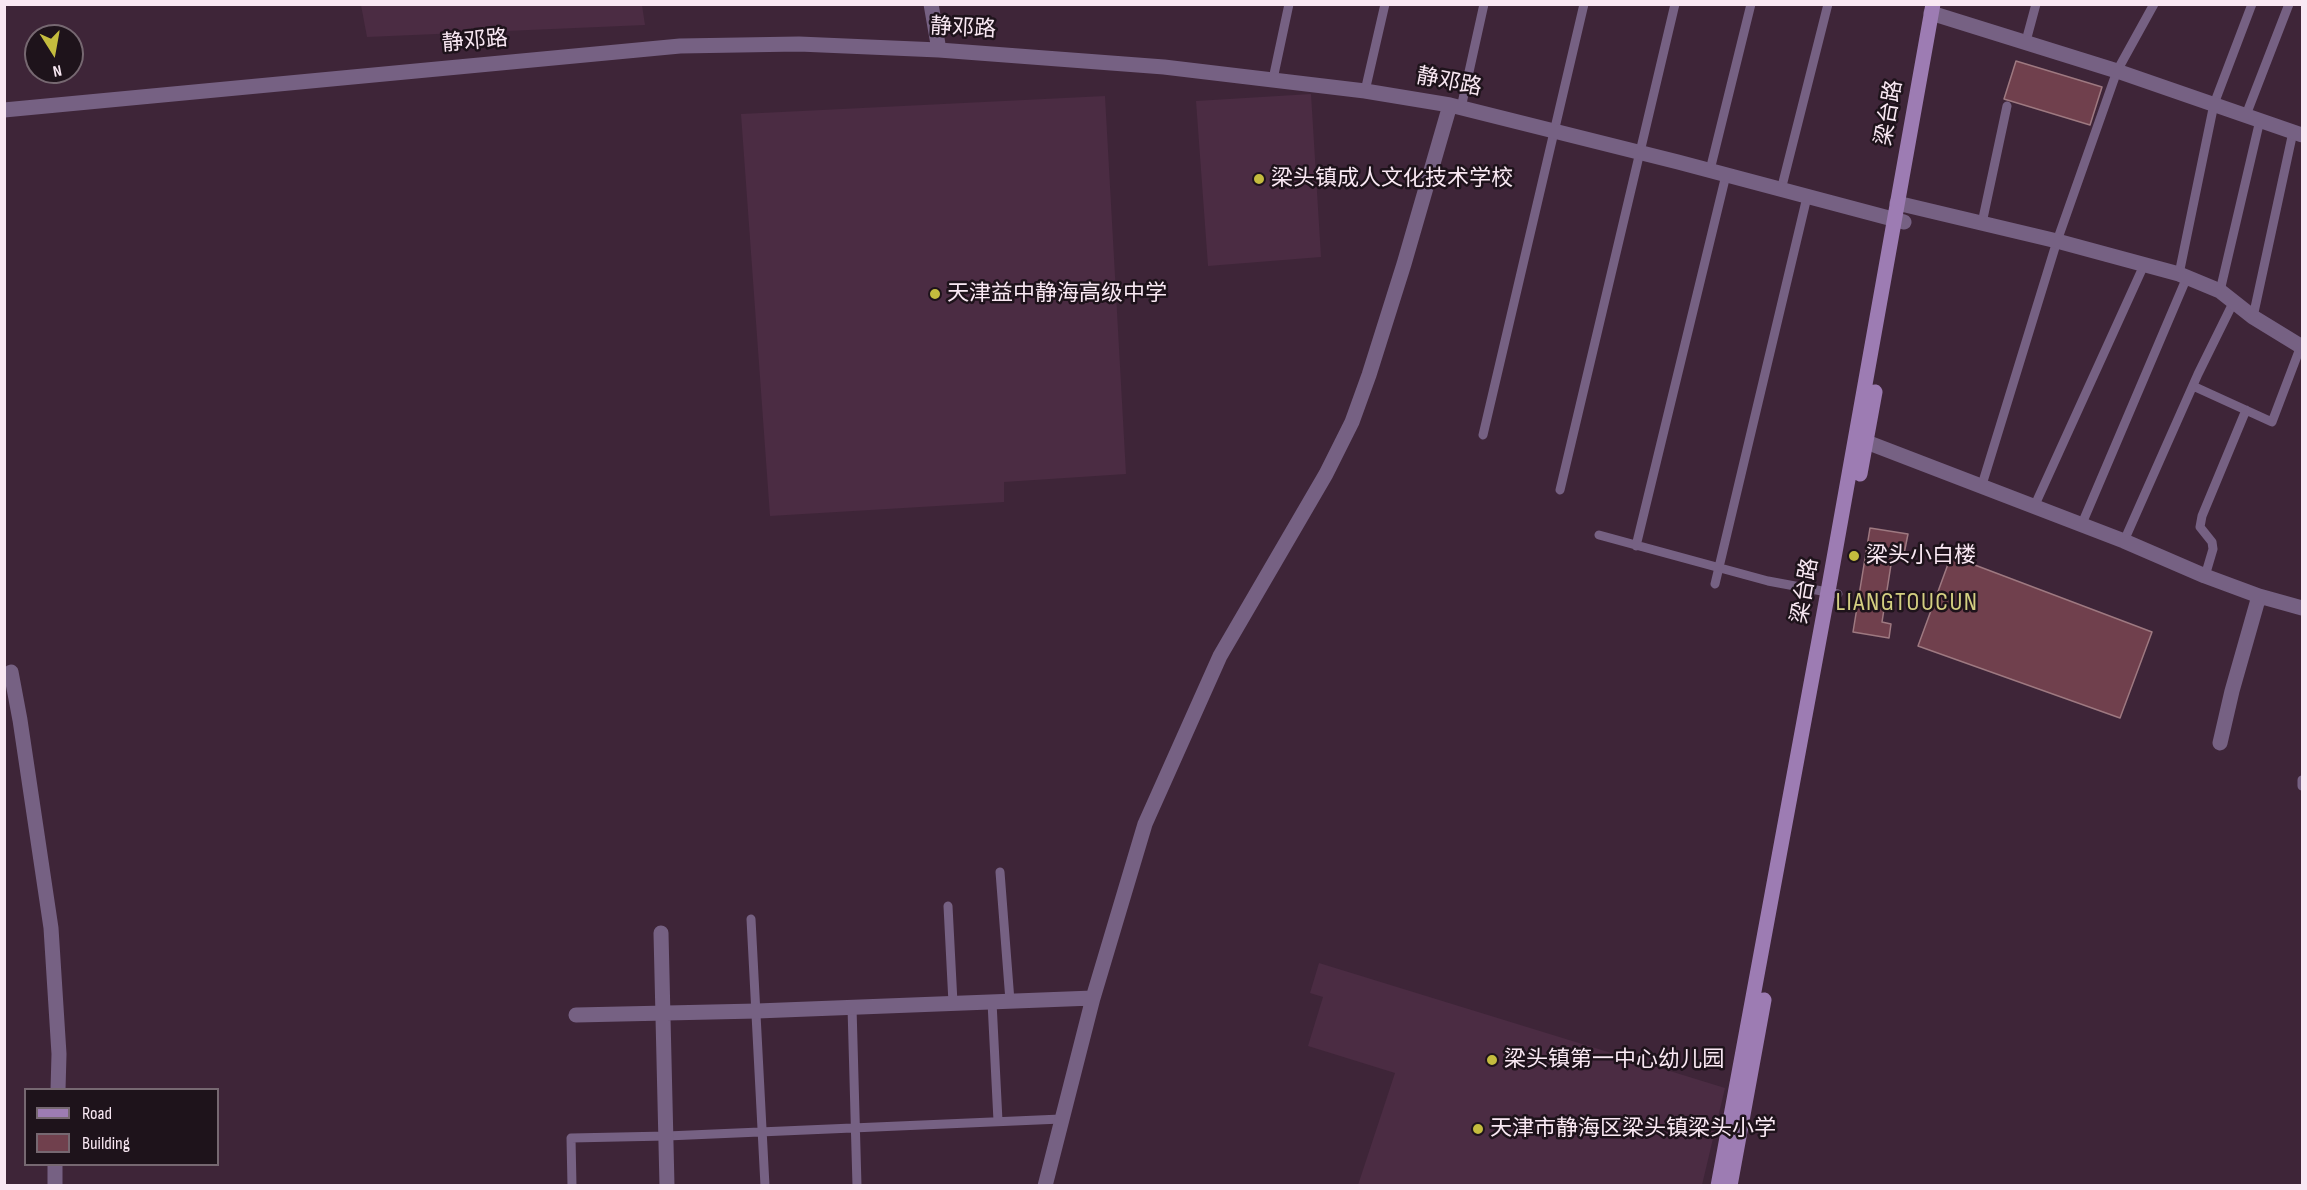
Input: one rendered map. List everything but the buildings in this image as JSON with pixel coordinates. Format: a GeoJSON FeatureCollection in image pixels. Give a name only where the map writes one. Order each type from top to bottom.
{"type":"FeatureCollection","features":[{"type":"Feature","properties":{"kind":"main road","name":"梁台路"},"geometry":{"type":"LineString","coordinates":[[1730,1185],[1937,9]]}},
{"type":"Feature","properties":{"kind":"main road","name":"梁台路"},"geometry":{"type":"LineString","coordinates":[[1718,1185],[1833,593]]}},
{"type":"Feature","properties":{"kind":"street"},"geometry":{"type":"LineString","coordinates":[[931,4],[939,50]]}},
{"type":"Feature","properties":{"kind":"street"},"geometry":{"type":"LineString","coordinates":[[1937,9],[2298,133]]}},
{"type":"Feature","properties":{"kind":"street","name":"静邓路"},"geometry":{"type":"LineString","coordinates":[[4,110],[680,46],[799,44],[939,50],[1164,67],[1365,91],[1456,106],[1710,170],[1899,221]]}},
{"type":"Feature","properties":{"kind":"street"},"geometry":{"type":"LineString","coordinates":[[1045,1185],[1093,998],[1145,824],[1220,656],[1326,474],[1352,422],[1370,375],[1456,106]]}},
{"type":"Feature","properties":{"kind":"street"},"geometry":{"type":"LineString","coordinates":[[1902,204],[2183,276],[2220,291],[2253,317],[2302,346]]}},
{"type":"Feature","properties":{"kind":"street"},"geometry":{"type":"LineString","coordinates":[[1861,439],[2205,576],[2259,596],[2302,608]]}},
{"type":"Feature","properties":{"kind":"street"},"geometry":{"type":"LineString","coordinates":[[2220,743],[2259,596]]}},
{"type":"Feature","properties":{"kind":"street"},"geometry":{"type":"LineString","coordinates":[[10,672],[20,720],[51,928],[59,1054],[58,1088]]}},
{"type":"Feature","properties":{"kind":"street"},"geometry":{"type":"LineString","coordinates":[[661,933],[667,1185]]}},
{"type":"Feature","properties":{"kind":"street"},"geometry":{"type":"LineString","coordinates":[[576,1015],[757,1011],[1093,998]]}},
{"type":"Feature","properties":{"kind":"street"},"geometry":{"type":"LineString","coordinates":[[55,1185],[56,1166]]}},
{"type":"Feature","properties":{"kind":"lane"},"geometry":{"type":"LineString","coordinates":[[1273,79],[1289,4]]}},
{"type":"Feature","properties":{"kind":"lane"},"geometry":{"type":"LineString","coordinates":[[1365,91],[1385,4]]}},
{"type":"Feature","properties":{"kind":"lane"},"geometry":{"type":"LineString","coordinates":[[1456,106],[1484,4]]}},
{"type":"Feature","properties":{"kind":"lane"},"geometry":{"type":"LineString","coordinates":[[1483,435],[1584,4]]}},
{"type":"Feature","properties":{"kind":"lane"},"geometry":{"type":"LineString","coordinates":[[1560,490],[1675,4]]}},
{"type":"Feature","properties":{"kind":"lane"},"geometry":{"type":"LineString","coordinates":[[1710,170],[1750,4]]}},
{"type":"Feature","properties":{"kind":"lane"},"geometry":{"type":"LineString","coordinates":[[1781,190],[1828,4]]}},
{"type":"Feature","properties":{"kind":"lane"},"geometry":{"type":"LineString","coordinates":[[2026,41],[2036,4]]}},
{"type":"Feature","properties":{"kind":"lane"},"geometry":{"type":"LineString","coordinates":[[1981,488],[2057,242],[2117,71],[2154,4]]}},
{"type":"Feature","properties":{"kind":"lane"},"geometry":{"type":"LineString","coordinates":[[2081,525],[2183,276],[2214,104],[2252,4]]}},
{"type":"Feature","properties":{"kind":"lane"},"geometry":{"type":"LineString","coordinates":[[2220,291],[2253,118],[2289,4]]}},
{"type":"Feature","properties":{"kind":"lane"},"geometry":{"type":"LineString","coordinates":[[1982,223],[2007,106]]}},
{"type":"Feature","properties":{"kind":"lane"},"geometry":{"type":"LineString","coordinates":[[2253,317],[2298,133]]}},
{"type":"Feature","properties":{"kind":"lane"},"geometry":{"type":"LineString","coordinates":[[1636,546],[1726,175]]}},
{"type":"Feature","properties":{"kind":"lane"},"geometry":{"type":"LineString","coordinates":[[1715,584],[1807,197]]}},
{"type":"Feature","properties":{"kind":"lane"},"geometry":{"type":"LineString","coordinates":[[2034,507],[2144,265]]}},
{"type":"Feature","properties":{"kind":"lane"},"geometry":{"type":"LineString","coordinates":[[2124,542],[2193,386],[2234,301]]}},
{"type":"Feature","properties":{"kind":"lane"},"geometry":{"type":"LineString","coordinates":[[2193,386],[2272,422],[2302,346]]}},
{"type":"Feature","properties":{"kind":"lane"},"geometry":{"type":"LineString","coordinates":[[2205,576],[2213,549],[2212,542],[2200,527],[2202,516],[2246,410]]}},
{"type":"Feature","properties":{"kind":"lane"},"geometry":{"type":"LineString","coordinates":[[1599,536],[1768,581],[1833,593]]}},
{"type":"Feature","properties":{"kind":"lane"},"geometry":{"type":"LineString","coordinates":[[1000,872],[1010,1001]]}},
{"type":"Feature","properties":{"kind":"lane"},"geometry":{"type":"LineString","coordinates":[[948,906],[952,1004]]}},
{"type":"Feature","properties":{"kind":"lane"},"geometry":{"type":"LineString","coordinates":[[751,919],[765,1185]]}},
{"type":"Feature","properties":{"kind":"lane"},"geometry":{"type":"LineString","coordinates":[[992,1002],[998,1121]]}},
{"type":"Feature","properties":{"kind":"lane"},"geometry":{"type":"LineString","coordinates":[[852,1007],[857,1185]]}},
{"type":"Feature","properties":{"kind":"lane"},"geometry":{"type":"LineString","coordinates":[[572,1185],[571,1138],[1061,1119]]}},
{"type":"Feature","properties":{"kind":"shaded area"},"geometry":{"type":"Polygon","coordinates":[[[361,5],[642,5],[645,25],[367,37],[361,5]]]}},
{"type":"Feature","properties":{"kind":"shaded area","name":"梁头镇成人文化技术学校"},"geometry":{"type":"Polygon","coordinates":[[[1311,94],[1321,257],[1208,266],[1196,101],[1311,94]]]}},
{"type":"Feature","properties":{"kind":"shaded area","name":"天津益中静海高级中学"},"geometry":{"type":"Polygon","coordinates":[[[1105,96],[1126,474],[1004,482],[1004,502],[770,516],[741,114],[1105,96]]]}},
{"type":"Feature","properties":{"kind":"shaded area"},"geometry":{"type":"Polygon","coordinates":[[[1319,963],[1725,1088],[1702,1185],[1358,1185],[1395,1073],[1308,1046],[1323,997],[1310,993],[1319,963]]]}},
{"type":"Feature","properties":{"kind":"place","name":"梁头镇成人文化技术学校"},"geometry":{"type":"Point","coordinates":[1259,179]}},
{"type":"Feature","properties":{"kind":"place","name":"天津益中静海高级中学"},"geometry":{"type":"Point","coordinates":[935,294]}},
{"type":"Feature","properties":{"kind":"place","name":"梁头小白楼"},"geometry":{"type":"Point","coordinates":[1854,556]}},
{"type":"Feature","properties":{"kind":"place","name":"梁头镇第一中心幼儿园"},"geometry":{"type":"Point","coordinates":[1492,1060]}},
{"type":"Feature","properties":{"kind":"place","name":"天津市静海区梁头镇梁头小学"},"geometry":{"type":"Point","coordinates":[1478,1129]}},
{"type":"Feature","properties":{"kind":"district","name":"LIANGTOUCUN"},"geometry":{"type":"Point","coordinates":[1907,603]}}]}
